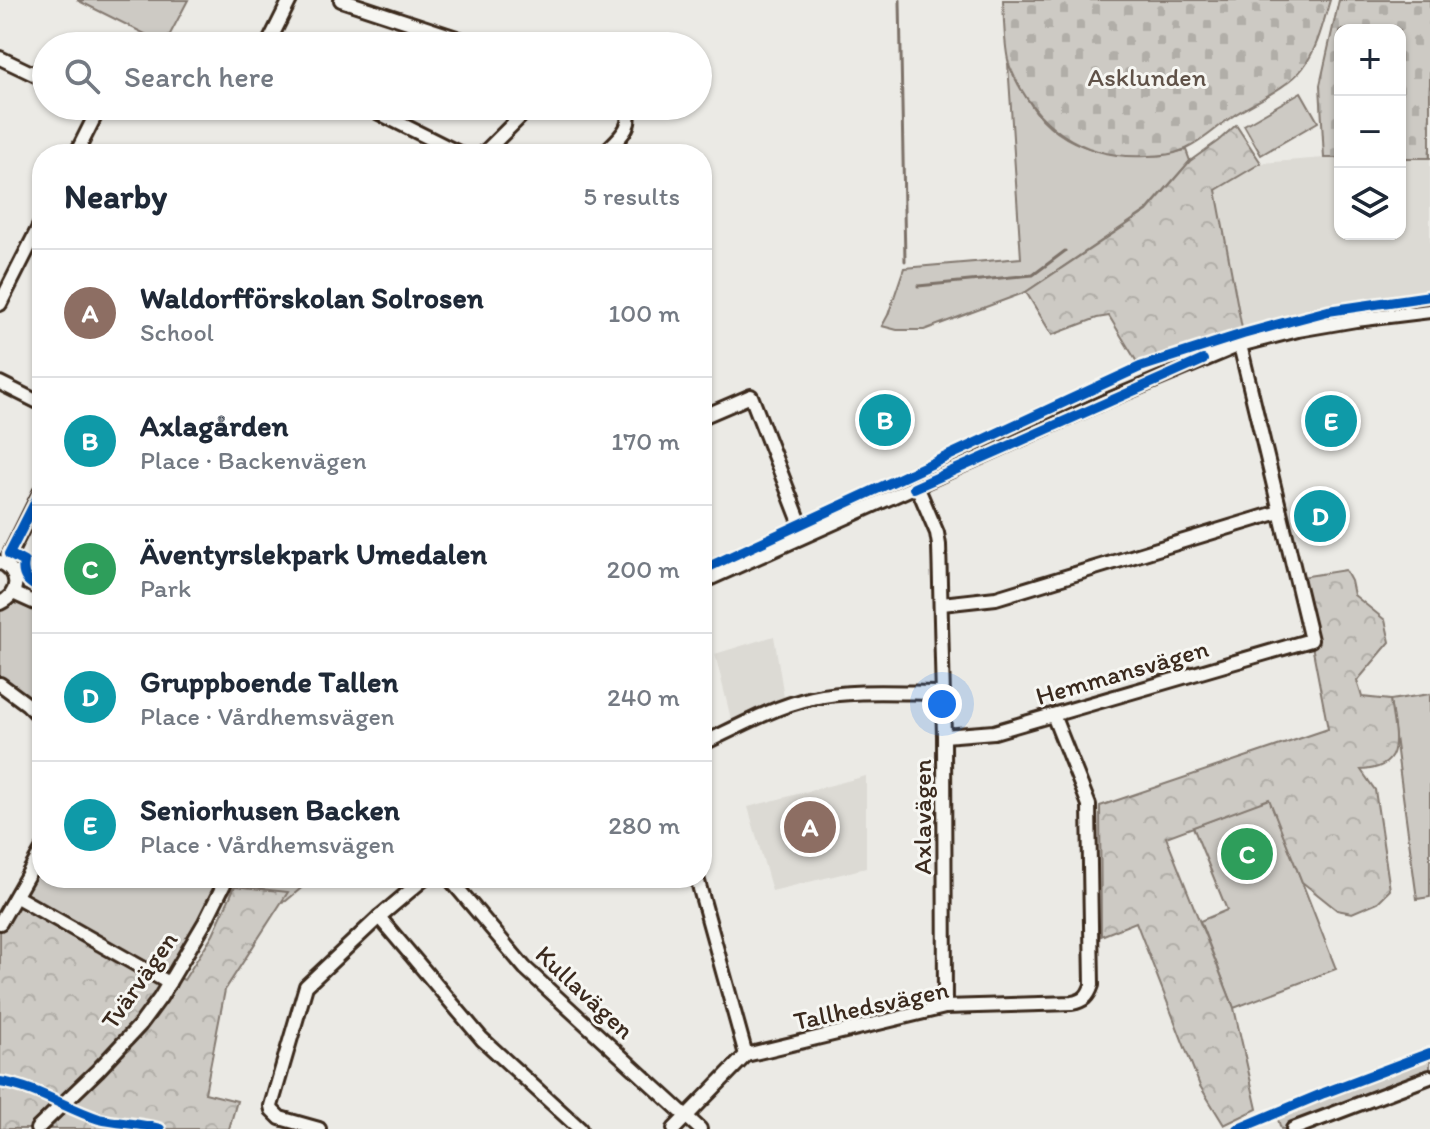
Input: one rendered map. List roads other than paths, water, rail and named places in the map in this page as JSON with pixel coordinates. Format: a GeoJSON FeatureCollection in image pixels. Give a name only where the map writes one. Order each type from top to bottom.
{"type":"FeatureCollection","features":[{"type":"Feature","properties":{"kind":"street"},"geometry":{"type":"LineString","coordinates":[[274,32],[290,0]]}},
{"type":"Feature","properties":{"kind":"street"},"geometry":{"type":"LineString","coordinates":[[341,0],[439,32]]}},
{"type":"Feature","properties":{"kind":"street"},"geometry":{"type":"LineString","coordinates":[[389,15],[391,0]]}},
{"type":"Feature","properties":{"kind":"street"},"geometry":{"type":"LineString","coordinates":[[0,58],[32,73]]}},
{"type":"Feature","properties":{"kind":"street"},"geometry":{"type":"LineString","coordinates":[[81,144],[93,120]]}},
{"type":"Feature","properties":{"kind":"street"},"geometry":{"type":"LineString","coordinates":[[393,120],[441,144]]}},
{"type":"Feature","properties":{"kind":"street"},"geometry":{"type":"LineString","coordinates":[[493,144],[517,120]]}},
{"type":"Feature","properties":{"kind":"street"},"geometry":{"type":"LineString","coordinates":[[612,144],[627,128],[629,120]]}},
{"type":"Feature","properties":{"kind":"street"},"geometry":{"type":"LineString","coordinates":[[0,304],[3,289],[32,238]]}},
{"type":"Feature","properties":{"kind":"street"},"geometry":{"type":"LineString","coordinates":[[712,577],[1240,345],[1312,328],[1430,311]]}},
{"type":"Feature","properties":{"kind":"street"},"geometry":{"type":"LineString","coordinates":[[942,604],[996,598],[1279,512],[1240,345]]}},
{"type":"Feature","properties":{"kind":"street"},"geometry":{"type":"LineString","coordinates":[[0,383],[32,399]]}},
{"type":"Feature","properties":{"kind":"street"},"geometry":{"type":"LineString","coordinates":[[712,413],[751,396],[805,535]]}},
{"type":"Feature","properties":{"kind":"street","name":"Axlavägen"},"geometry":{"type":"LineString","coordinates":[[917,486],[939,539],[944,736],[945,1007]]}},
{"type":"Feature","properties":{"kind":"street"},"geometry":{"type":"LineString","coordinates":[[0,603],[13,593],[15,585],[11,570],[3,563],[32,508]]}},
{"type":"Feature","properties":{"kind":"street","name":"Hemmansvägen"},"geometry":{"type":"LineString","coordinates":[[944,736],[985,734],[1311,640],[1279,512]]}},
{"type":"Feature","properties":{"kind":"street"},"geometry":{"type":"LineString","coordinates":[[13,593],[32,602]]}},
{"type":"Feature","properties":{"kind":"street"},"geometry":{"type":"LineString","coordinates":[[0,684],[32,709]]}},
{"type":"Feature","properties":{"kind":"street"},"geometry":{"type":"LineString","coordinates":[[712,739],[780,707],[815,697],[943,693]]}},
{"type":"Feature","properties":{"kind":"street","name":"Tallhedsvägen"},"geometry":{"type":"LineString","coordinates":[[746,1055],[945,1007],[1072,1003],[1086,998],[1092,985],[1089,805],[1053,715]]}},
{"type":"Feature","properties":{"kind":"street"},"geometry":{"type":"LineString","coordinates":[[0,923],[32,869]]}},
{"type":"Feature","properties":{"kind":"street","name":"Tvärvägen"},"geometry":{"type":"LineString","coordinates":[[37,1129],[140,1025],[169,983],[222,888]]}},
{"type":"Feature","properties":{"kind":"street"},"geometry":{"type":"LineString","coordinates":[[319,1129],[275,1115],[272,1110],[272,1100],[306,986],[413,888]]}},
{"type":"Feature","properties":{"kind":"street","name":"Kullavägen"},"geometry":{"type":"LineString","coordinates":[[457,888],[525,968],[700,1129]]}},
{"type":"Feature","properties":{"kind":"street"},"geometry":{"type":"LineString","coordinates":[[674,1129],[746,1055],[700,888]]}},
{"type":"Feature","properties":{"kind":"street"},"geometry":{"type":"LineString","coordinates":[[17,897],[169,983]]}},
{"type":"Feature","properties":{"kind":"street"},"geometry":{"type":"LineString","coordinates":[[379,917],[482,1039],[580,1129]]}},
{"type":"Feature","properties":{"kind":"street"},"geometry":{"type":"LineString","coordinates":[[1293,1129],[1430,1077]]}},
{"type":"Feature","properties":{"kind":"waterway"},"geometry":{"type":"LineString","coordinates":[[900,0],[905,261]]}},
{"type":"Feature","properties":{"kind":"waterway"},"geometry":{"type":"LineString","coordinates":[[918,286],[1033,275],[1065,251]]}},
{"type":"Feature","properties":{"kind":"place","name":"Axlagården"},"geometry":{"type":"Point","coordinates":[885,420]}},
{"type":"Feature","properties":{"kind":"place","name":"Seniorhusen Backen"},"geometry":{"type":"Point","coordinates":[1331,421]}},
{"type":"Feature","properties":{"kind":"place","name":"Gruppboende Tallen"},"geometry":{"type":"Point","coordinates":[1320,516]}},
{"type":"Feature","properties":{"kind":"place","name":"Waldorfförskolan Solrosen"},"geometry":{"type":"Point","coordinates":[810,827]}},
{"type":"Feature","properties":{"kind":"place","name":"Äventyrslekpark Umedalen"},"geometry":{"type":"Point","coordinates":[1247,854]}},
{"type":"Feature","properties":{"kind":"park label","name":"Asklunden"},"geometry":{"type":"Point","coordinates":[1147,77]}}]}
